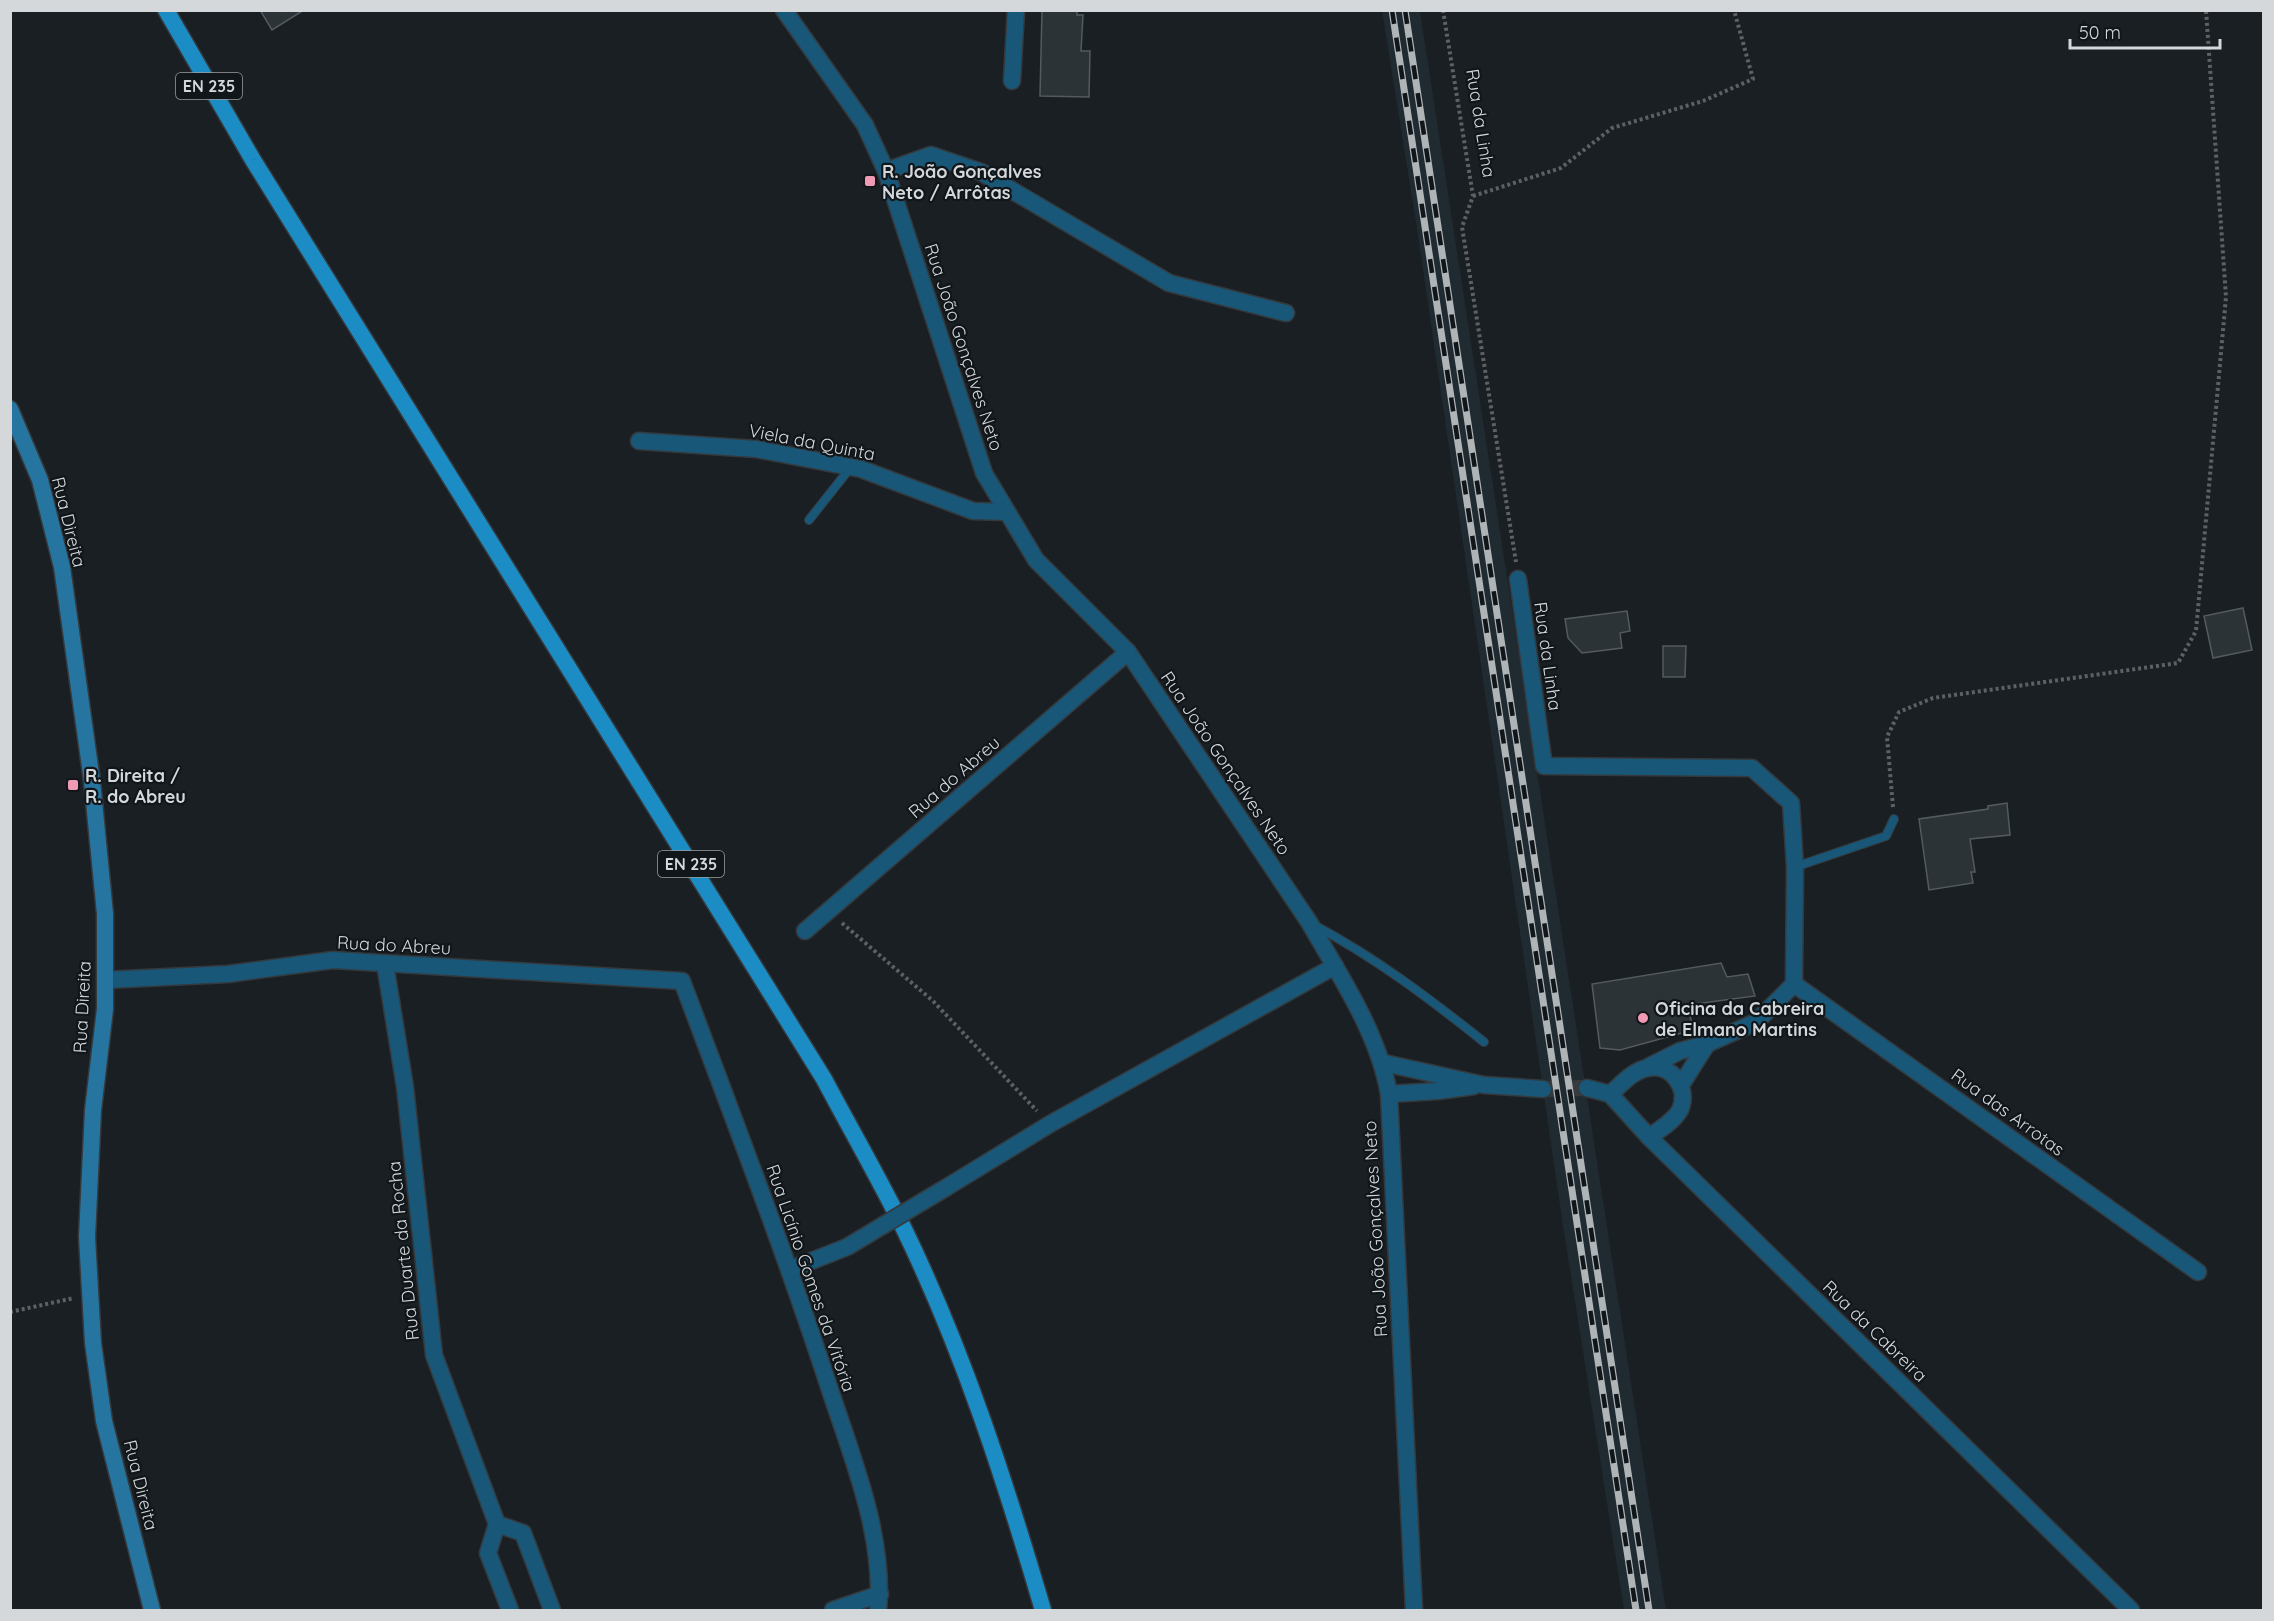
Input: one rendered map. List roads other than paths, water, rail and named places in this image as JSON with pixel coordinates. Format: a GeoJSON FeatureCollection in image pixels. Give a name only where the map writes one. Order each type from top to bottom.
{"type":"FeatureCollection","features":[{"type":"Feature","properties":{"kind":"main road","name":"EN 235"},"geometry":{"type":"LineString","coordinates":[[166,10],[259,170],[824,1079],[905,1231],[945,1320],[1002,1471],[1043,1611]]}},
{"type":"Feature","properties":{"kind":"main road","name":"Rua Direita"},"geometry":{"type":"LineString","coordinates":[[10,409],[40,480],[62,567],[92,781],[105,914],[105,1009],[92,1122],[87,1237],[93,1344],[104,1421],[152,1611]]}},
{"type":"Feature","properties":{"kind":"street","name":"Rua João Gonçalves Neto"},"geometry":{"type":"LineString","coordinates":[[784,10],[865,125],[886,171],[984,473],[1036,560],[1128,652],[1309,922],[1335,966],[1383,1063],[1389,1094],[1414,1611]]}},
{"type":"Feature","properties":{"kind":"street"},"geometry":{"type":"LineString","coordinates":[[1012,81],[1016,10]]}},
{"type":"Feature","properties":{"kind":"street"},"geometry":{"type":"LineString","coordinates":[[886,171],[931,155],[981,172],[1169,283],[1286,313]]}},
{"type":"Feature","properties":{"kind":"street","name":"Viela da Quinta"},"geometry":{"type":"LineString","coordinates":[[639,441],[756,449],[851,467],[973,511],[1007,512]]}},
{"type":"Feature","properties":{"kind":"street","name":"Rua da Linha"},"geometry":{"type":"LineString","coordinates":[[1518,579],[1544,766],[1752,768],[1791,803],[1795,867],[1794,984]]}},
{"type":"Feature","properties":{"kind":"street","name":"Rua do Abreu"},"geometry":{"type":"LineString","coordinates":[[805,931],[1128,652]]}},
{"type":"Feature","properties":{"kind":"street","name":"Rua do Abreu"},"geometry":{"type":"LineString","coordinates":[[105,980],[228,974],[333,960],[682,981]]}},
{"type":"Feature","properties":{"kind":"street","name":"Rua Duarte da Rocha"},"geometry":{"type":"LineString","coordinates":[[385,964],[405,1087],[434,1354],[497,1524]]}},
{"type":"Feature","properties":{"kind":"street"},"geometry":{"type":"LineString","coordinates":[[791,1269],[847,1247],[1050,1125],[1335,966]]}},
{"type":"Feature","properties":{"kind":"street","name":"Rua Licínio Gomes da Vitória"},"geometry":{"type":"LineString","coordinates":[[682,981],[791,1269],[868,1506],[879,1602]]}},
{"type":"Feature","properties":{"kind":"street"},"geometry":{"type":"LineString","coordinates":[[1587,1088],[1610,1094],[1636,1072],[1680,1051],[1707,1044],[1756,1022],[1794,984]]}},
{"type":"Feature","properties":{"kind":"street","name":"Rua das Arrotas"},"geometry":{"type":"LineString","coordinates":[[1794,984],[2198,1272]]}},
{"type":"Feature","properties":{"kind":"street"},"geometry":{"type":"LineString","coordinates":[[1681,1084],[1707,1044]]}},
{"type":"Feature","properties":{"kind":"street"},"geometry":{"type":"LineString","coordinates":[[1383,1063],[1484,1084],[1543,1089]]}},
{"type":"Feature","properties":{"kind":"street"},"geometry":{"type":"LineString","coordinates":[[1648,1067],[1661,1068],[1673,1074],[1681,1084],[1683,1098],[1680,1110],[1649,1137]]}},
{"type":"Feature","properties":{"kind":"street"},"geometry":{"type":"LineString","coordinates":[[1389,1094],[1438,1091],[1484,1084]]}},
{"type":"Feature","properties":{"kind":"street","name":"Rua da Cabreira"},"geometry":{"type":"LineString","coordinates":[[1610,1094],[1649,1137],[2131,1611]]}},
{"type":"Feature","properties":{"kind":"street"},"geometry":{"type":"LineString","coordinates":[[510,1611],[488,1553],[497,1524],[523,1533],[552,1611]]}},
{"type":"Feature","properties":{"kind":"street"},"geometry":{"type":"LineString","coordinates":[[833,1611],[879,1602]]}},
{"type":"Feature","properties":{"kind":"lane"},"geometry":{"type":"LineString","coordinates":[[809,520],[851,467]]}},
{"type":"Feature","properties":{"kind":"lane"},"geometry":{"type":"LineString","coordinates":[[1795,867],[1886,836],[1894,819]]}},
{"type":"Feature","properties":{"kind":"lane"},"geometry":{"type":"LineString","coordinates":[[1309,922],[1362,951],[1484,1042]]}},
{"type":"Feature","properties":{"kind":"tunnel"},"geometry":{"type":"LineString","coordinates":[[1543,1089],[1587,1088]]}},
{"type":"Feature","properties":{"kind":"railway"},"geometry":{"type":"LineString","coordinates":[[1392,10],[1636,1610]]}},
{"type":"Feature","properties":{"kind":"railway"},"geometry":{"type":"LineString","coordinates":[[1405,10],[1649,1610]]}},
{"type":"Feature","properties":{"kind":"place","name":"R. João Gonçalves Neto / Arrôtas"},"geometry":{"type":"Point","coordinates":[870,181]}},
{"type":"Feature","properties":{"kind":"place","name":"R. Direita / R. do Abreu"},"geometry":{"type":"Point","coordinates":[73,785]}},
{"type":"Feature","properties":{"kind":"place","name":"Oficina da Cabreira de Elmano Martins"},"geometry":{"type":"Point","coordinates":[1643,1018]}}]}
